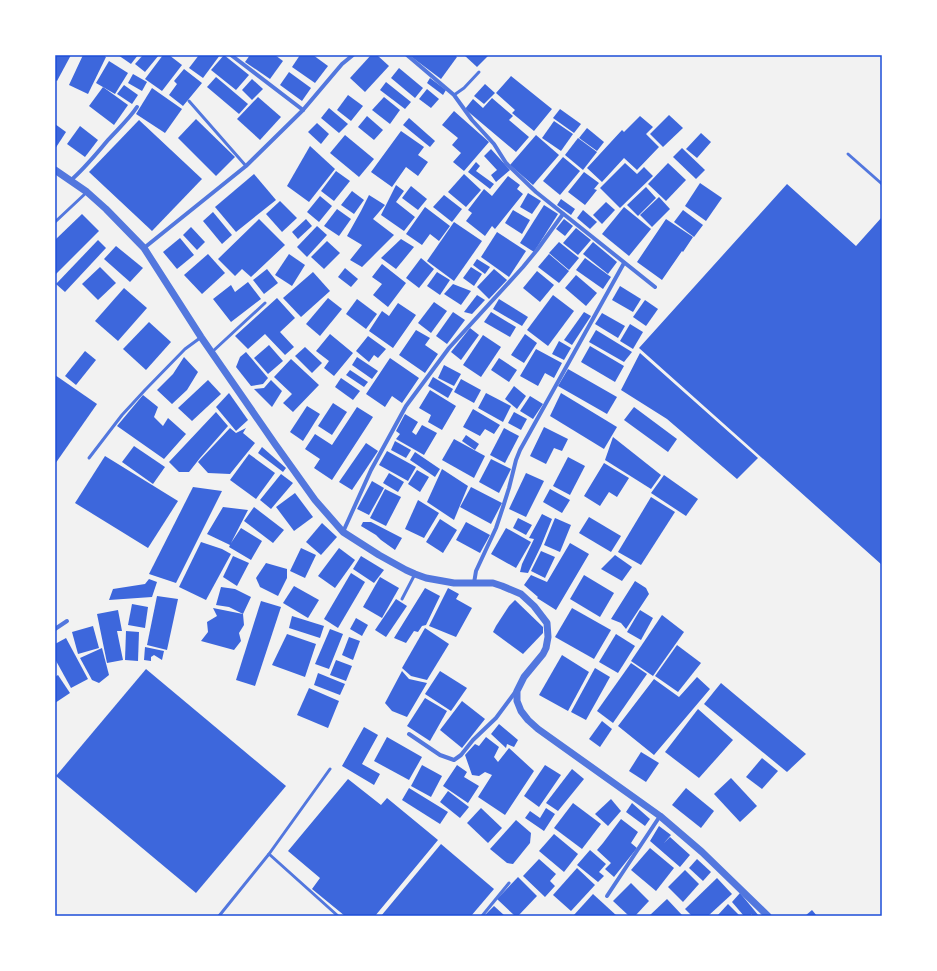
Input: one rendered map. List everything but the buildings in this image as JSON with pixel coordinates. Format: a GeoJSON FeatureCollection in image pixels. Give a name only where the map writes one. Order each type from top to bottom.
{"type":"FeatureCollection","features":[{"type":"Feature","properties":{"kind":"street"},"geometry":{"type":"LineString","coordinates":[[231,55],[303,110]]}},
{"type":"Feature","properties":{"kind":"street"},"geometry":{"type":"LineString","coordinates":[[144,248],[246,166],[303,110],[342,64],[353,55]]}},
{"type":"Feature","properties":{"kind":"street"},"geometry":{"type":"LineString","coordinates":[[407,55],[454,96],[472,120],[494,144],[506,163],[536,192],[655,287]]}},
{"type":"Feature","properties":{"kind":"street"},"geometry":{"type":"LineString","coordinates":[[70,181],[88,165],[137,107]]}},
{"type":"Feature","properties":{"kind":"street"},"geometry":{"type":"LineString","coordinates":[[55,170],[87,192],[144,248],[201,337],[315,500],[343,532],[384,558],[406,570],[426,578],[454,583],[493,583],[521,594],[534,606],[547,623],[548,637],[544,654],[524,677],[517,691],[496,718],[473,740],[461,755],[454,760],[440,755],[409,734]]}},
{"type":"Feature","properties":{"kind":"street"},"geometry":{"type":"LineString","coordinates":[[343,532],[371,470],[406,406],[449,348],[524,267],[563,214]]}},
{"type":"Feature","properties":{"kind":"street"},"geometry":{"type":"LineString","coordinates":[[474,583],[476,572],[496,528],[520,450],[624,263]]}},
{"type":"Feature","properties":{"kind":"street"},"geometry":{"type":"LineString","coordinates":[[55,628],[67,621]]}},
{"type":"Feature","properties":{"kind":"street"},"geometry":{"type":"LineString","coordinates":[[517,691],[517,701],[521,711],[538,729],[660,816],[702,852],[768,916]]}},
{"type":"Feature","properties":{"kind":"street"},"geometry":{"type":"LineString","coordinates":[[607,896],[660,816]]}},
{"type":"Feature","properties":{"kind":"lane"},"geometry":{"type":"LineString","coordinates":[[454,96],[479,72]]}},
{"type":"Feature","properties":{"kind":"lane"},"geometry":{"type":"LineString","coordinates":[[190,101],[246,166]]}},
{"type":"Feature","properties":{"kind":"lane"},"geometry":{"type":"LineString","coordinates":[[848,154],[882,184]]}},
{"type":"Feature","properties":{"kind":"lane"},"geometry":{"type":"LineString","coordinates":[[55,222],[87,192]]}},
{"type":"Feature","properties":{"kind":"lane"},"geometry":{"type":"LineString","coordinates":[[212,352],[265,303]]}},
{"type":"Feature","properties":{"kind":"lane"},"geometry":{"type":"LineString","coordinates":[[89,458],[122,415],[145,390],[185,349],[201,337]]}},
{"type":"Feature","properties":{"kind":"lane"},"geometry":{"type":"LineString","coordinates":[[402,599],[415,574]]}},
{"type":"Feature","properties":{"kind":"lane"},"geometry":{"type":"LineString","coordinates":[[219,916],[268,854],[330,769]]}},
{"type":"Feature","properties":{"kind":"lane"},"geometry":{"type":"LineString","coordinates":[[268,854],[338,916]]}},
{"type":"Feature","properties":{"kind":"lane"},"geometry":{"type":"LineString","coordinates":[[482,916],[509,884]]}}]}
